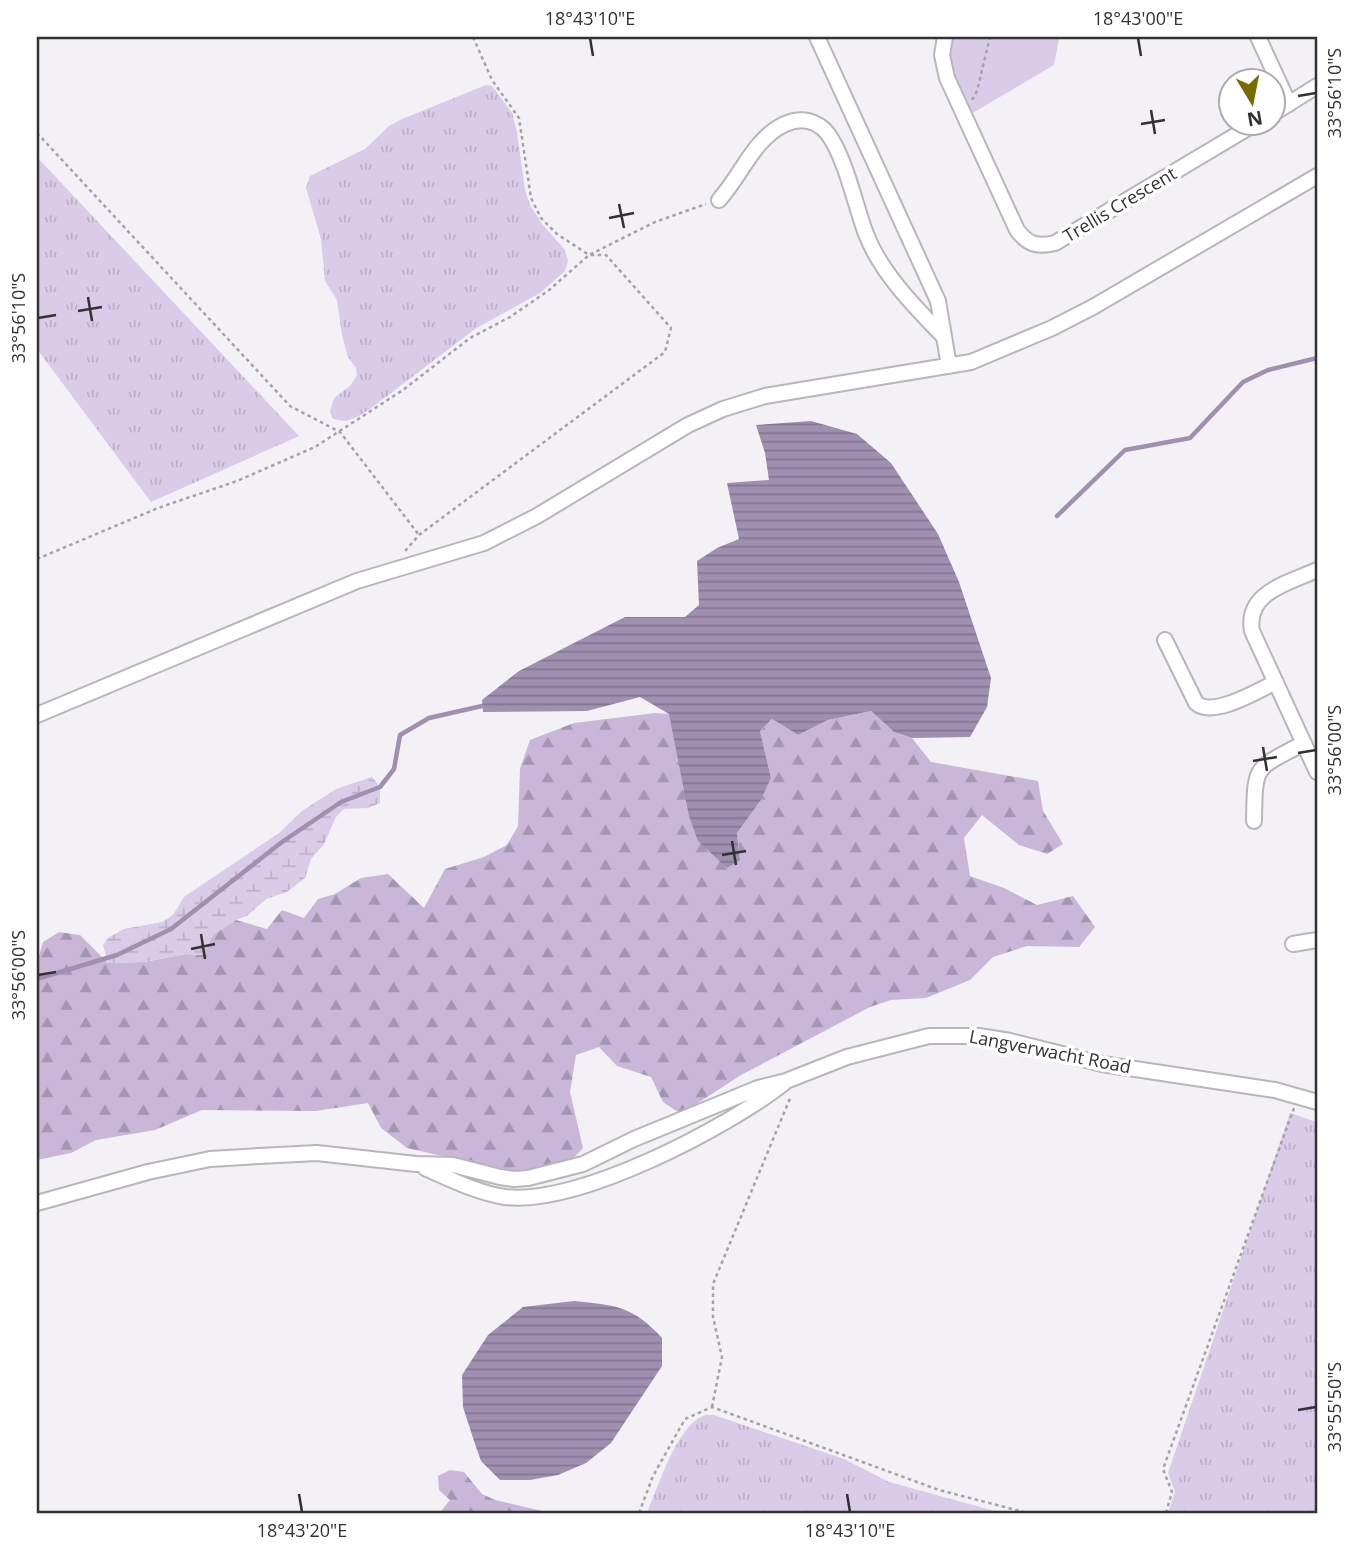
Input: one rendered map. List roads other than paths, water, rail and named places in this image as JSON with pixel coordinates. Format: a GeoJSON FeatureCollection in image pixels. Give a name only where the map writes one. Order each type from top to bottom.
{"type":"FeatureCollection","features":[{"type":"Feature","properties":{"kind":"street"},"geometry":{"type":"LineString","coordinates":[[817,37],[938,301],[949,366]]}},
{"type":"Feature","properties":{"kind":"street","name":"Trellis Crescent"},"geometry":{"type":"LineString","coordinates":[[945,37],[943,65],[1017,230],[1029,243],[1055,243],[1235,136]]}},
{"type":"Feature","properties":{"kind":"street"},"geometry":{"type":"LineString","coordinates":[[1258,37],[1289,104],[1317,86]]}},
{"type":"Feature","properties":{"kind":"street"},"geometry":{"type":"LineString","coordinates":[[719,200],[732,186],[761,141],[776,128],[798,120],[818,124],[836,149],[867,237],[883,267],[943,336]]}},
{"type":"Feature","properties":{"kind":"street"},"geometry":{"type":"LineString","coordinates":[[37,715],[357,581],[484,543],[537,516],[688,425],[723,409],[765,396],[971,362],[1052,328],[1093,307],[1317,176]]}},
{"type":"Feature","properties":{"kind":"street"},"geometry":{"type":"LineString","coordinates":[[1316,764],[1252,631],[1250,619],[1257,601],[1317,570]]}},
{"type":"Feature","properties":{"kind":"street"},"geometry":{"type":"LineString","coordinates":[[1165,640],[1196,703],[1202,708],[1210,710],[1220,707],[1276,682]]}},
{"type":"Feature","properties":{"kind":"street"},"geometry":{"type":"LineString","coordinates":[[1254,821],[1255,780],[1259,771],[1266,764],[1304,743]]}},
{"type":"Feature","properties":{"kind":"street"},"geometry":{"type":"LineString","coordinates":[[1293,944],[1317,940]]}},
{"type":"Feature","properties":{"kind":"street","name":"Langverwacht Road"},"geometry":{"type":"LineString","coordinates":[[37,1203],[148,1172],[210,1159],[317,1153],[416,1164],[453,1165],[514,1179],[562,1171],[758,1088],[895,1043],[929,1036],[957,1035],[1010,1041],[1102,1063],[1275,1090],[1317,1102]]}},
{"type":"Feature","properties":{"kind":"street","name":"Langverwacht Road"},"geometry":{"type":"LineString","coordinates":[[416,1164],[488,1193],[507,1197],[558,1194],[677,1148],[764,1098],[789,1080]]}},
{"type":"Feature","properties":{"kind":"waterway"},"geometry":{"type":"LineString","coordinates":[[1057,516],[1125,450],[1190,438],[1243,382],[1268,370],[1317,358]]}},
{"type":"Feature","properties":{"kind":"waterway"},"geometry":{"type":"LineString","coordinates":[[37,979],[117,955],[171,929],[282,842],[341,802],[380,787],[394,769],[400,735],[429,718],[482,706]]}}]}
